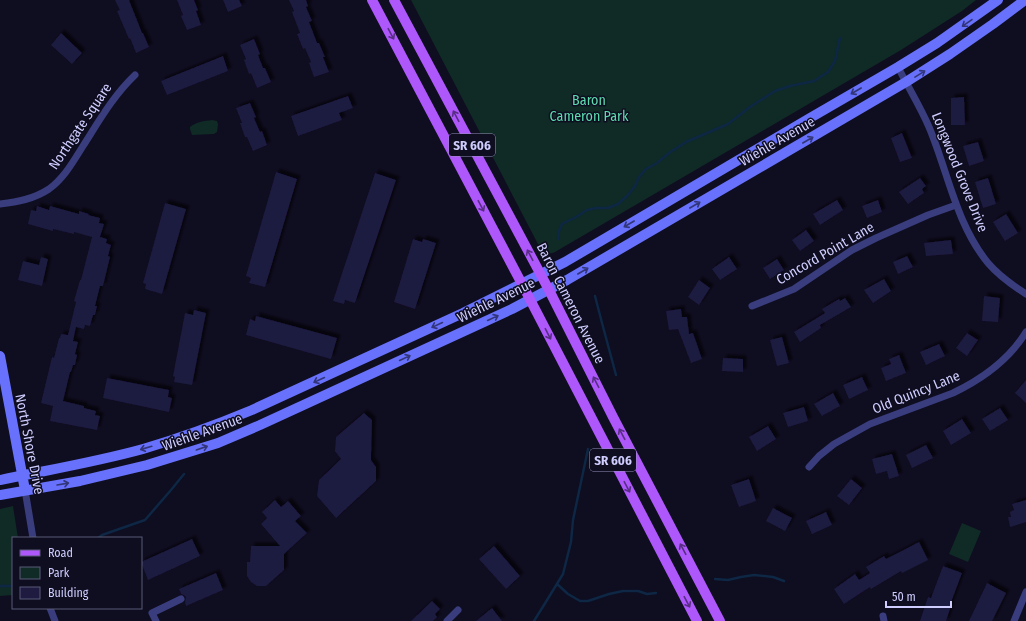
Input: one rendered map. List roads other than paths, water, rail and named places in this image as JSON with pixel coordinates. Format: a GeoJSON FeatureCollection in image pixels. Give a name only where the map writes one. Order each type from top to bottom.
{"type":"FeatureCollection","features":[{"type":"Feature","properties":{"kind":"main road","name":"SR 606"},"geometry":{"type":"LineString","coordinates":[[372,0],[522,284],[697,621]]}},
{"type":"Feature","properties":{"kind":"main road","name":"Baron Cameron Avenue"},"geometry":{"type":"LineString","coordinates":[[394,0],[541,274],[613,417],[720,621]]}},
{"type":"Feature","properties":{"kind":"main road","name":"Wiehle Avenue"},"geometry":{"type":"LineString","coordinates":[[0,480],[120,455],[212,427],[435,326],[565,262],[898,68],[937,43],[998,0]]}},
{"type":"Feature","properties":{"kind":"main road","name":"Wiehle Avenue"},"geometry":{"type":"LineString","coordinates":[[0,495],[80,481],[128,470],[218,443],[530,300],[567,280],[906,82],[950,54],[1025,0]]}},
{"type":"Feature","properties":{"kind":"main road","name":"North Shore Drive"},"geometry":{"type":"LineString","coordinates":[[0,356],[25,490]]}},
{"type":"Feature","properties":{"kind":"street","name":"Longwood Grove Drive"},"geometry":{"type":"LineString","coordinates":[[898,68],[928,126],[956,205],[978,250],[1001,276],[1026,294]]}},
{"type":"Feature","properties":{"kind":"street","name":"Northgate Square"},"geometry":{"type":"LineString","coordinates":[[0,204],[31,198],[42,194],[54,185],[74,161],[122,88],[135,75]]}},
{"type":"Feature","properties":{"kind":"street","name":"Concord Point Lane"},"geometry":{"type":"LineString","coordinates":[[752,306],[794,289],[852,250],[876,238],[928,215],[956,205]]}},
{"type":"Feature","properties":{"kind":"street","name":"Old Quincy Lane"},"geometry":{"type":"LineString","coordinates":[[809,467],[819,456],[842,439],[876,422],[965,388],[986,375],[1012,352],[1026,332]]}},
{"type":"Feature","properties":{"kind":"street","name":"North Shore Drive"},"geometry":{"type":"LineString","coordinates":[[25,490],[33,537]]}},
{"type":"Feature","properties":{"kind":"street"},"geometry":{"type":"LineString","coordinates":[[1014,621],[1026,592]]}},
{"type":"Feature","properties":{"kind":"street"},"geometry":{"type":"LineString","coordinates":[[156,621],[152,612],[181,599]]}},
{"type":"Feature","properties":{"kind":"street"},"geometry":{"type":"LineString","coordinates":[[50,609],[55,621]]}},
{"type":"Feature","properties":{"kind":"street"},"geometry":{"type":"LineString","coordinates":[[447,621],[458,610]]}},
{"type":"Feature","properties":{"kind":"waterway"},"geometry":{"type":"LineString","coordinates":[[558,239],[562,224],[587,210],[608,208],[618,204],[628,195],[635,186],[639,177],[646,169],[686,142],[728,124],[750,107],[775,91],[814,81],[828,72],[835,61],[840,38]]}},
{"type":"Feature","properties":{"kind":"waterway"},"geometry":{"type":"LineString","coordinates":[[595,296],[616,375]]}},
{"type":"Feature","properties":{"kind":"waterway"},"geometry":{"type":"LineString","coordinates":[[534,621],[563,574],[571,542],[573,520],[588,449]]}},
{"type":"Feature","properties":{"kind":"waterway"},"geometry":{"type":"LineString","coordinates":[[99,537],[145,520],[184,474]]}},
{"type":"Feature","properties":{"kind":"waterway"},"geometry":{"type":"LineString","coordinates":[[715,579],[728,580],[754,575],[773,577],[784,581]]}},
{"type":"Feature","properties":{"kind":"waterway"},"geometry":{"type":"LineString","coordinates":[[557,584],[568,594],[580,601],[588,601],[623,591],[638,591],[647,594],[656,593]]}},
{"type":"Feature","properties":{"kind":"waterway"},"geometry":{"type":"LineString","coordinates":[[0,586],[11,586]]}},
{"type":"Feature","properties":{"kind":"park label","name":"Baron Cameron Park"},"geometry":{"type":"Point","coordinates":[589,108]}}]}
